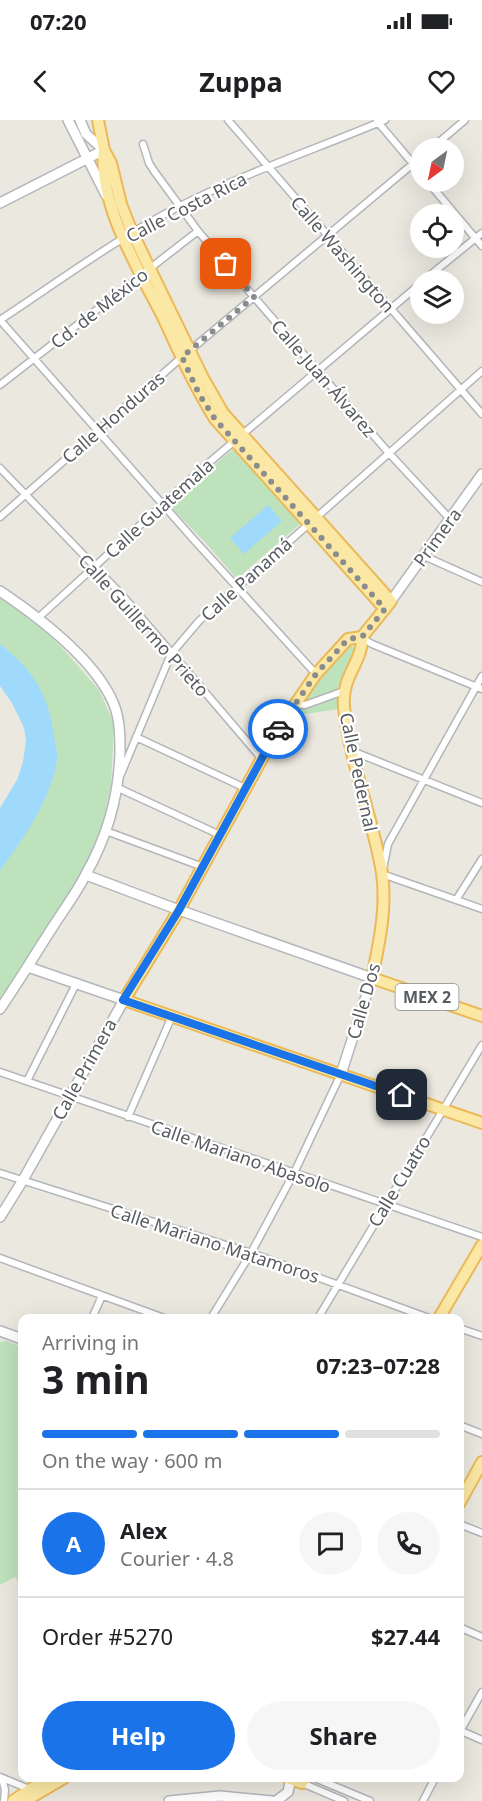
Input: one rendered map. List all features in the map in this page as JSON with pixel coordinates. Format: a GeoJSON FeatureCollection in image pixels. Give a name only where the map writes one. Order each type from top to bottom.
{"type":"FeatureCollection","features":[{"type":"Feature","properties":{"kind":"main road"},"geometry":{"type":"LineString","coordinates":[[98,120],[104,150],[103,165],[111,203],[186,354],[199,394],[215,419],[238,438],[388,605]]}},
{"type":"Feature","properties":{"kind":"main road"},"geometry":{"type":"LineString","coordinates":[[104,150],[111,163],[128,235]]}},
{"type":"Feature","properties":{"kind":"main road","name":"Calle Primera"},"geometry":{"type":"LineString","coordinates":[[123,1000],[179,910],[245,788],[295,704],[316,674],[348,639],[362,637],[388,605]]}},
{"type":"Feature","properties":{"kind":"main road","name":"Calle Pedernal"},"geometry":{"type":"LineString","coordinates":[[362,637],[362,646],[345,682],[344,707],[352,751],[382,874]]}},
{"type":"Feature","properties":{"kind":"main road","name":"Calle Dos"},"geometry":{"type":"LineString","coordinates":[[372,978],[384,918],[382,874]]}},
{"type":"Feature","properties":{"kind":"main road","name":"MEX 2"},"geometry":{"type":"LineString","coordinates":[[372,978],[482,1016]]}},
{"type":"Feature","properties":{"kind":"main road"},"geometry":{"type":"LineString","coordinates":[[123,1000],[482,1123]]}},
{"type":"Feature","properties":{"kind":"main road"},"geometry":{"type":"LineString","coordinates":[[441,1314],[482,1245]]}},
{"type":"Feature","properties":{"kind":"main road"},"geometry":{"type":"LineString","coordinates":[[464,1495],[482,1462]]}},
{"type":"Feature","properties":{"kind":"main road"},"geometry":{"type":"LineString","coordinates":[[29,1795],[43,1782]]}},
{"type":"Feature","properties":{"kind":"main road"},"geometry":{"type":"LineString","coordinates":[[13,1801],[56,1782]]}},
{"type":"Feature","properties":{"kind":"street"},"geometry":{"type":"LineString","coordinates":[[68,120],[111,203]]}},
{"type":"Feature","properties":{"kind":"street"},"geometry":{"type":"LineString","coordinates":[[0,203],[104,150],[86,134],[80,120]]}},
{"type":"Feature","properties":{"kind":"street","name":"Calle Washington"},"geometry":{"type":"LineString","coordinates":[[228,120],[482,414]]}},
{"type":"Feature","properties":{"kind":"street"},"geometry":{"type":"LineString","coordinates":[[444,138],[465,120]]}},
{"type":"Feature","properties":{"kind":"street"},"geometry":{"type":"LineString","coordinates":[[380,121],[410,160]]}},
{"type":"Feature","properties":{"kind":"street","name":"Calle Costa Rica"},"geometry":{"type":"LineString","coordinates":[[0,320],[128,235],[179,206],[380,121]]}},
{"type":"Feature","properties":{"kind":"street","name":"Calle Juan Álvarez"},"geometry":{"type":"LineString","coordinates":[[143,144],[149,163],[198,231],[316,370],[450,519]]}},
{"type":"Feature","properties":{"kind":"street","name":"Calle Honduras"},"geometry":{"type":"LineString","coordinates":[[0,517],[186,354],[410,166]]}},
{"type":"Feature","properties":{"kind":"street"},"geometry":{"type":"LineString","coordinates":[[436,192],[482,246]]}},
{"type":"Feature","properties":{"kind":"street","name":"Cd. de México"},"geometry":{"type":"LineString","coordinates":[[0,385],[198,231]]}},
{"type":"Feature","properties":{"kind":"street"},"geometry":{"type":"LineString","coordinates":[[436,270],[482,233]]}},
{"type":"Feature","properties":{"kind":"street","name":"Calle Guatemala"},"geometry":{"type":"LineString","coordinates":[[38,618],[163,503],[316,370],[410,292]]}},
{"type":"Feature","properties":{"kind":"street"},"geometry":{"type":"LineString","coordinates":[[0,320],[316,674]]}},
{"type":"Feature","properties":{"kind":"street","name":"Calle Panamá"},"geometry":{"type":"LineString","coordinates":[[117,783],[171,654],[200,621],[482,371]]}},
{"type":"Feature","properties":{"kind":"street","name":"Calle Guillermo Prieto"},"geometry":{"type":"LineString","coordinates":[[0,468],[138,612],[171,654],[262,759]]}},
{"type":"Feature","properties":{"kind":"street","name":"Primera"},"geometry":{"type":"LineString","coordinates":[[388,605],[481,477]]}},
{"type":"Feature","properties":{"kind":"street"},"geometry":{"type":"LineString","coordinates":[[424,556],[482,582]]}},
{"type":"Feature","properties":{"kind":"street"},"geometry":{"type":"LineString","coordinates":[[0,591],[38,618],[88,666],[112,699],[120,733],[117,783],[106,831],[86,875],[0,1010]]}},
{"type":"Feature","properties":{"kind":"street"},"geometry":{"type":"LineString","coordinates":[[362,637],[372,645],[479,688]]}},
{"type":"Feature","properties":{"kind":"street","name":"Calle Dos"},"geometry":{"type":"LineString","coordinates":[[382,874],[388,844],[423,780],[479,688],[482,676]]}},
{"type":"Feature","properties":{"kind":"street"},"geometry":{"type":"LineString","coordinates":[[295,704],[305,705],[344,691]]}},
{"type":"Feature","properties":{"kind":"street"},"geometry":{"type":"LineString","coordinates":[[136,736],[245,788]]}},
{"type":"Feature","properties":{"kind":"street"},"geometry":{"type":"LineString","coordinates":[[352,751],[482,803]]}},
{"type":"Feature","properties":{"kind":"street"},"geometry":{"type":"LineString","coordinates":[[117,783],[220,835]]}},
{"type":"Feature","properties":{"kind":"street"},"geometry":{"type":"LineString","coordinates":[[106,831],[202,867]]}},
{"type":"Feature","properties":{"kind":"street"},"geometry":{"type":"LineString","coordinates":[[456,900],[482,859]]}},
{"type":"Feature","properties":{"kind":"street"},"geometry":{"type":"LineString","coordinates":[[382,874],[482,909]]}},
{"type":"Feature","properties":{"kind":"street"},"geometry":{"type":"LineString","coordinates":[[86,875],[372,978]]}},
{"type":"Feature","properties":{"kind":"street"},"geometry":{"type":"LineString","coordinates":[[28,967],[123,1000]]}},
{"type":"Feature","properties":{"kind":"street","name":"Calle Dos"},"geometry":{"type":"LineString","coordinates":[[213,1314],[251,1253],[294,1173],[340,1074],[372,978]]}},
{"type":"Feature","properties":{"kind":"street"},"geometry":{"type":"LineString","coordinates":[[27,1081],[76,984]]}},
{"type":"Feature","properties":{"kind":"street","name":"Calle Primera"},"geometry":{"type":"LineString","coordinates":[[0,1217],[123,1000]]}},
{"type":"Feature","properties":{"kind":"street"},"geometry":{"type":"LineString","coordinates":[[128,1117],[172,1016]]}},
{"type":"Feature","properties":{"kind":"street","name":"Calle Cuatro"},"geometry":{"type":"LineString","coordinates":[[320,1314],[482,1045]]}},
{"type":"Feature","properties":{"kind":"street","name":"Calle Mariano Abasolo"},"geometry":{"type":"LineString","coordinates":[[0,1072],[482,1238]]}},
{"type":"Feature","properties":{"kind":"street","name":"Calle Mariano Matamoros"},"geometry":{"type":"LineString","coordinates":[[0,1173],[251,1253],[418,1314]]}},
{"type":"Feature","properties":{"kind":"street"},"geometry":{"type":"LineString","coordinates":[[0,1258],[153,1314]]}},
{"type":"Feature","properties":{"kind":"street"},"geometry":{"type":"LineString","coordinates":[[94,1314],[102,1296]]}},
{"type":"Feature","properties":{"kind":"street"},"geometry":{"type":"LineString","coordinates":[[464,1330],[482,1336]]}},
{"type":"Feature","properties":{"kind":"street"},"geometry":{"type":"LineString","coordinates":[[2,1332],[18,1338]]}},
{"type":"Feature","properties":{"kind":"street"},"geometry":{"type":"LineString","coordinates":[[464,1427],[482,1434]]}},
{"type":"Feature","properties":{"kind":"street"},"geometry":{"type":"LineString","coordinates":[[464,1526],[482,1533]]}},
{"type":"Feature","properties":{"kind":"street"},"geometry":{"type":"LineString","coordinates":[[464,1629],[482,1637]]}},
{"type":"Feature","properties":{"kind":"street"},"geometry":{"type":"LineString","coordinates":[[464,1724],[482,1692]]}},
{"type":"Feature","properties":{"kind":"street"},"geometry":{"type":"LineString","coordinates":[[464,1733],[482,1740]]}},
{"type":"Feature","properties":{"kind":"street"},"geometry":{"type":"LineString","coordinates":[[1,1777],[29,1795]]}},
{"type":"Feature","properties":{"kind":"street"},"geometry":{"type":"LineString","coordinates":[[1,1777],[5,1790],[4,1801]]}},
{"type":"Feature","properties":{"kind":"street"},"geometry":{"type":"LineString","coordinates":[[169,1801],[220,1798],[274,1801],[288,1792],[290,1782]]}},
{"type":"Feature","properties":{"kind":"street"},"geometry":{"type":"LineString","coordinates":[[308,1782],[344,1801]]}},
{"type":"Feature","properties":{"kind":"street"},"geometry":{"type":"LineString","coordinates":[[325,1782],[370,1801]]}},
{"type":"Feature","properties":{"kind":"street"},"geometry":{"type":"LineString","coordinates":[[423,1801],[433,1782]]}},
{"type":"Feature","properties":{"kind":"green space"},"geometry":{"type":"Polygon","coordinates":[[[236,447],[302,522],[237,579],[168,504],[236,447]]]}},
{"type":"Feature","properties":{"kind":"green space"},"geometry":{"type":"Polygon","coordinates":[[[0,596],[34,619],[64,650],[99,690],[114,724],[111,786],[102,828],[82,873],[0,999],[0,871],[44,801],[11,653],[0,644],[0,596]]]}},
{"type":"Feature","properties":{"kind":"green space"},"geometry":{"type":"Polygon","coordinates":[[[350,646],[356,648],[338,687],[339,709],[292,716],[320,674],[350,646]]]}},
{"type":"Feature","properties":{"kind":"green space"},"geometry":{"type":"Polygon","coordinates":[[[7,1341],[18,1345],[18,1581],[15,1577],[0,1585],[0,1342],[7,1341]]]}},
{"type":"Feature","properties":{"kind":"water"},"geometry":{"type":"Polygon","coordinates":[[[268,505],[282,521],[244,554],[230,538],[268,505]]]}},
{"type":"Feature","properties":{"kind":"water"},"geometry":{"type":"Polygon","coordinates":[[[0,644],[22,663],[38,684],[52,722],[57,757],[54,775],[42,804],[27,832],[0,871],[0,808],[17,780],[23,762],[26,740],[24,728],[12,703],[0,686],[0,644]]]}},
{"type":"Feature","properties":{"kind":"way so far"},"geometry":{"type":"LineString","coordinates":[[226,264],[254,297],[182,357],[199,394],[215,419],[385,609],[362,637],[348,639],[316,674],[278,729]]}},
{"type":"Feature","properties":{"kind":"route"},"geometry":{"type":"LineString","coordinates":[[278,729],[179,910],[123,1000],[402,1095]]}}]}
